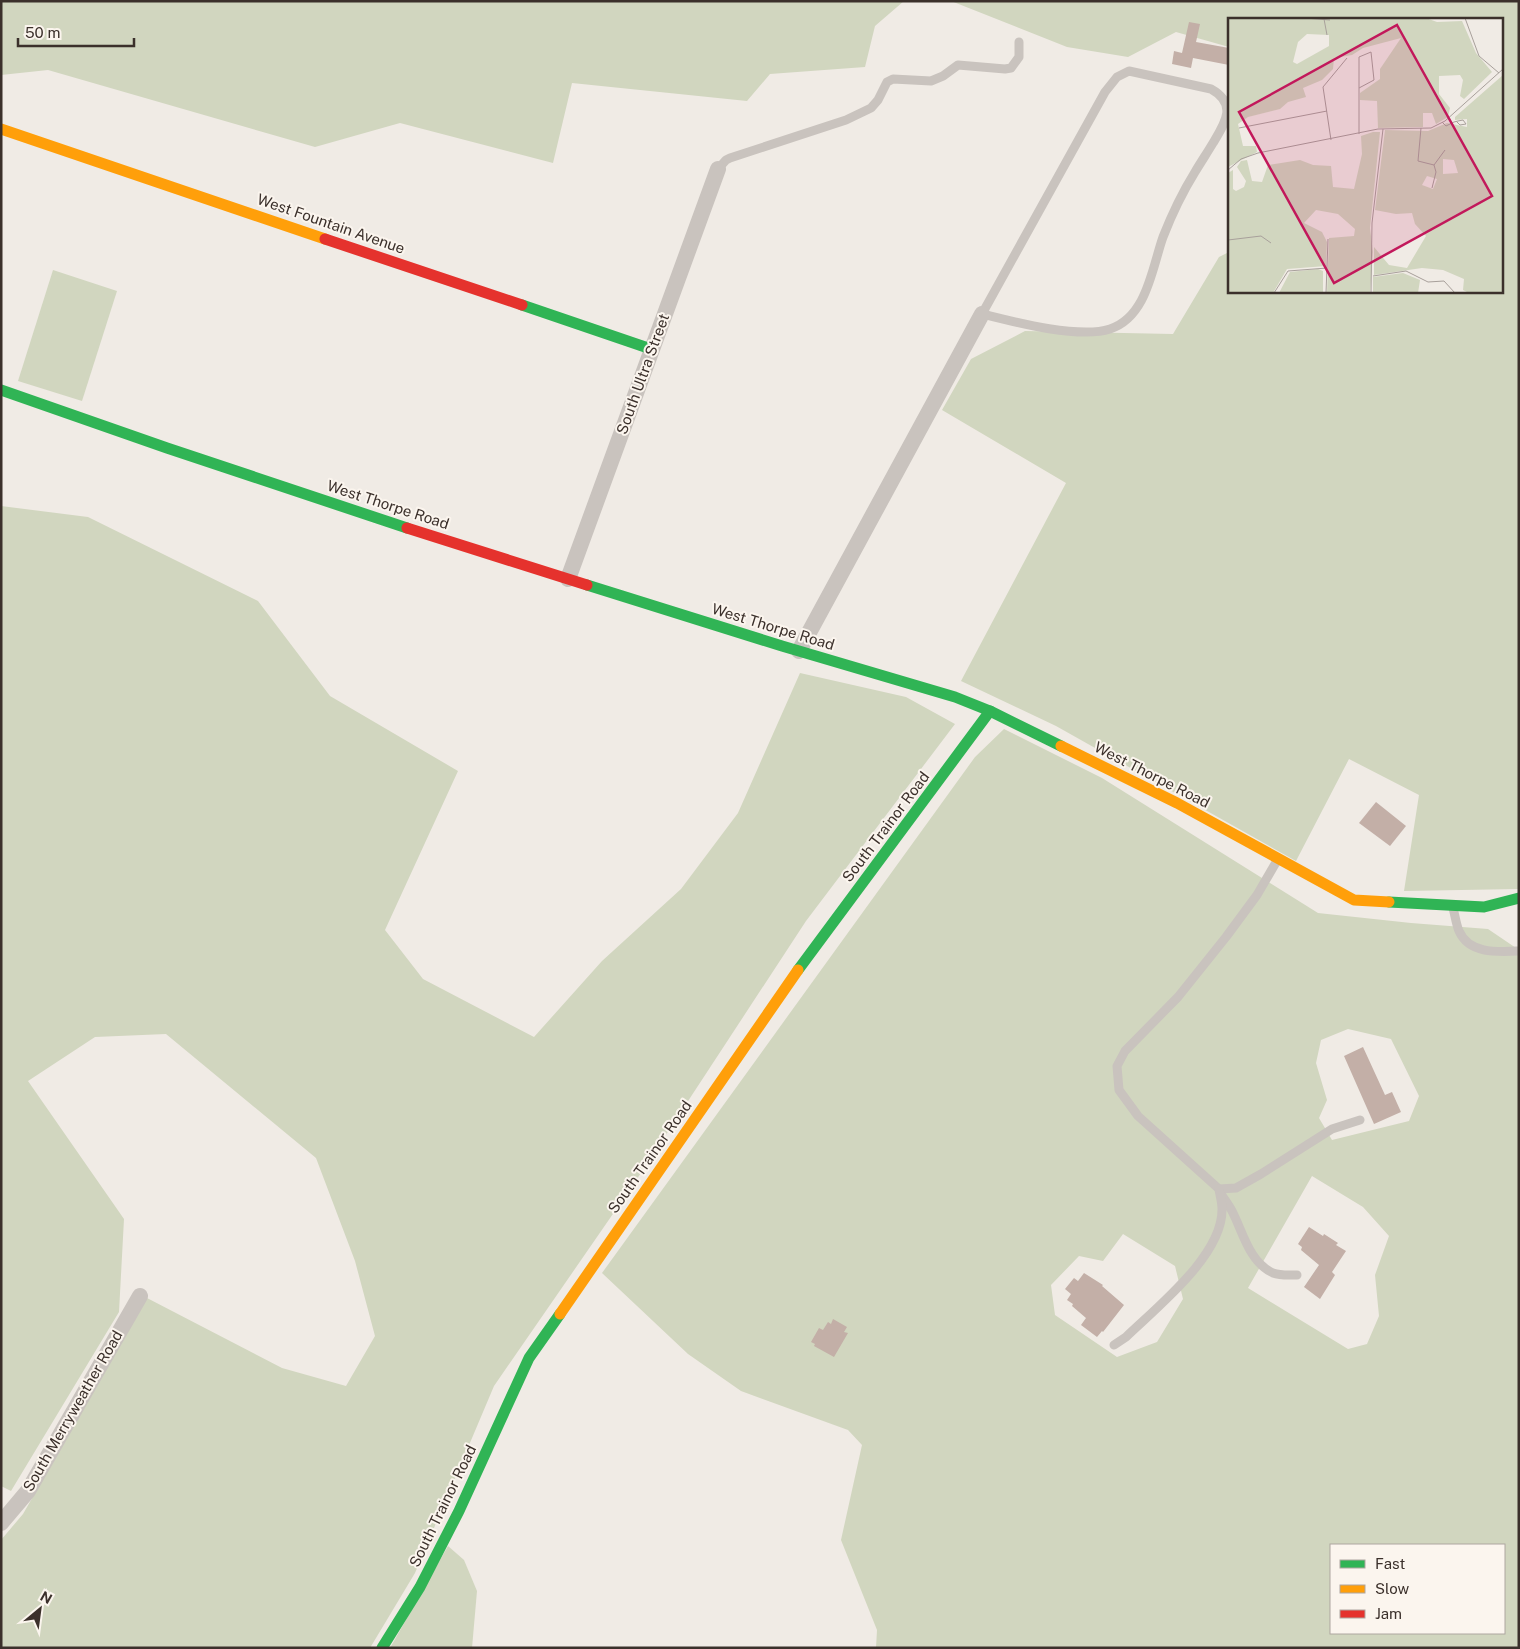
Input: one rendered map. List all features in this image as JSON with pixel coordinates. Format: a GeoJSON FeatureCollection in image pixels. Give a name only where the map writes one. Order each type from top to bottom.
{"type":"FeatureCollection","features":[{"type":"Feature","properties":{"kind":"street","name":"West Fountain Avenue"},"geometry":{"type":"LineString","coordinates":[[1,128],[652,349]]}},
{"type":"Feature","properties":{"kind":"street","name":"South Ultra Street"},"geometry":{"type":"LineString","coordinates":[[568,579],[718,169]]}},
{"type":"Feature","properties":{"kind":"street"},"geometry":{"type":"LineString","coordinates":[[799,651],[982,314]]}},
{"type":"Feature","properties":{"kind":"street","name":"West Thorpe Road"},"geometry":{"type":"LineString","coordinates":[[1,390],[177,451],[568,579],[955,697],[990,711],[1177,803],[1354,900],[1484,906],[1519,898]]}},
{"type":"Feature","properties":{"kind":"street","name":"South Trainor Road"},"geometry":{"type":"LineString","coordinates":[[382,1648],[420,1587],[459,1511],[529,1358],[815,946],[990,711]]}},
{"type":"Feature","properties":{"kind":"street","name":"South Merryweather Road"},"geometry":{"type":"LineString","coordinates":[[1,1523],[7,1506],[28,1490],[140,1296]]}},
{"type":"Feature","properties":{"kind":"lane"},"geometry":{"type":"LineString","coordinates":[[718,169],[730,158],[846,120],[871,108],[878,100],[887,82],[893,79],[932,81],[944,76],[958,65],[1011,68],[1019,57],[1019,42]]}},
{"type":"Feature","properties":{"kind":"lane"},"geometry":{"type":"LineString","coordinates":[[1133,72],[1211,89],[1221,96],[1226,102],[1226,119],[1180,198],[1163,239],[1145,294],[1129,317],[1112,328],[1103,331],[1080,331],[1028,326],[982,314],[1105,92],[1116,77],[1122,73],[1133,72]]}},
{"type":"Feature","properties":{"kind":"lane"},"geometry":{"type":"LineString","coordinates":[[1278,859],[1257,895],[1226,937],[1178,996],[1125,1051],[1117,1066],[1119,1090],[1138,1116],[1219,1189],[1232,1211],[1250,1251],[1271,1272],[1279,1275],[1297,1275]]}},
{"type":"Feature","properties":{"kind":"lane"},"geometry":{"type":"LineString","coordinates":[[1453,905],[1458,930],[1465,941],[1472,947],[1492,951],[1519,951]]}},
{"type":"Feature","properties":{"kind":"lane"},"geometry":{"type":"LineString","coordinates":[[1219,1189],[1236,1188],[1262,1174],[1332,1128],[1360,1120]]}},
{"type":"Feature","properties":{"kind":"lane"},"geometry":{"type":"LineString","coordinates":[[1114,1345],[1126,1337],[1192,1273],[1208,1250],[1218,1229],[1222,1210],[1219,1189]]}},
{"type":"Feature","properties":{"kind":"green space"},"geometry":{"type":"Polygon","coordinates":[[[1,1],[904,1],[875,26],[865,67],[770,74],[747,101],[572,83],[553,163],[400,123],[315,147],[48,70],[1,75],[1,1]]]}},
{"type":"Feature","properties":{"kind":"green space"},"geometry":{"type":"Polygon","coordinates":[[[951,1],[1519,1],[1519,889],[1404,891],[1419,795],[1349,759],[1296,861],[1056,726],[961,681],[1066,483],[942,410],[971,359],[1025,331],[1173,334],[1219,257],[1228,252],[1228,292],[1502,292],[1502,18],[1228,18],[1228,47],[1176,32],[1128,57],[1067,47],[951,1]]]}},
{"type":"Feature","properties":{"kind":"green space"},"geometry":{"type":"Polygon","coordinates":[[[53,270],[117,291],[82,401],[18,381],[53,270]]]}},
{"type":"Feature","properties":{"kind":"green space"},"geometry":{"type":"Polygon","coordinates":[[[1,506],[88,517],[258,601],[330,696],[458,771],[385,930],[423,979],[534,1037],[602,961],[681,889],[738,813],[800,673],[906,697],[955,724],[806,921],[635,1182],[494,1386],[415,1573],[370,1648],[1,1648],[1,1540],[23,1514],[147,1298],[282,1368],[346,1386],[375,1336],[355,1261],[316,1158],[166,1034],[95,1037],[28,1081],[124,1219],[119,1312],[11,1491],[1,1486],[1,506]]]}},
{"type":"Feature","properties":{"kind":"green space"},"geometry":{"type":"Polygon","coordinates":[[[1004,729],[1102,778],[1318,913],[1488,929],[1519,950],[1519,1648],[876,1648],[877,1630],[841,1540],[862,1445],[848,1430],[741,1391],[688,1354],[602,1273],[975,757],[1004,729]],[[1348,1029],[1321,1040],[1316,1063],[1327,1100],[1319,1118],[1332,1140],[1409,1121],[1419,1096],[1391,1039],[1348,1029]],[[1312,1176],[1248,1288],[1348,1349],[1367,1344],[1379,1316],[1375,1275],[1389,1236],[1363,1207],[1312,1176]],[[1123,1234],[1103,1261],[1079,1256],[1051,1285],[1055,1315],[1117,1357],[1157,1342],[1183,1299],[1175,1266],[1123,1234]]]}},
{"type":"Feature","properties":{"kind":"green space"},"geometry":{"type":"Polygon","coordinates":[[[448,1546],[464,1560],[477,1591],[472,1648],[390,1648],[448,1546]]]}},
{"type":"Feature","properties":{"kind":"building"},"geometry":{"type":"Polygon","coordinates":[[[1189,22],[1200,24],[1196,42],[1228,48],[1228,65],[1193,58],[1191,68],[1172,64],[1174,51],[1182,53],[1189,22]]]}},
{"type":"Feature","properties":{"kind":"building"},"geometry":{"type":"Polygon","coordinates":[[[1376,802],[1406,826],[1390,846],[1359,823],[1376,802]]]}},
{"type":"Feature","properties":{"kind":"building"},"geometry":{"type":"Polygon","coordinates":[[[1363,1047],[1385,1095],[1392,1092],[1401,1112],[1374,1124],[1344,1056],[1363,1047]]]}},
{"type":"Feature","properties":{"kind":"building"},"geometry":{"type":"Polygon","coordinates":[[[1309,1227],[1338,1243],[1336,1245],[1346,1251],[1332,1272],[1335,1275],[1320,1299],[1304,1287],[1319,1265],[1301,1250],[1302,1247],[1298,1244],[1309,1227]]]}},
{"type":"Feature","properties":{"kind":"building"},"geometry":{"type":"Polygon","coordinates":[[[1084,1273],[1103,1285],[1124,1305],[1097,1337],[1081,1325],[1086,1318],[1067,1300],[1071,1294],[1065,1289],[1074,1278],[1078,1281],[1084,1273]]]}},
{"type":"Feature","properties":{"kind":"building"},"geometry":{"type":"Polygon","coordinates":[[[833,1319],[847,1327],[844,1332],[848,1333],[834,1357],[814,1346],[815,1344],[811,1342],[819,1328],[823,1330],[828,1322],[831,1324],[833,1319]]]}},
{"type":"Feature","properties":{"kind":"traffic: fast"},"geometry":{"type":"LineString","coordinates":[[522,305],[651,349]]}},
{"type":"Feature","properties":{"kind":"traffic: fast"},"geometry":{"type":"LineString","coordinates":[[1,390],[407,528]]}},
{"type":"Feature","properties":{"kind":"traffic: fast"},"geometry":{"type":"LineString","coordinates":[[587,585],[782,646],[955,697],[990,711],[1061,746]]}},
{"type":"Feature","properties":{"kind":"traffic: fast"},"geometry":{"type":"LineString","coordinates":[[798,970],[990,711]]}},
{"type":"Feature","properties":{"kind":"traffic: fast"},"geometry":{"type":"LineString","coordinates":[[1389,902],[1484,907],[1519,898]]}},
{"type":"Feature","properties":{"kind":"traffic: fast"},"geometry":{"type":"LineString","coordinates":[[382,1648],[420,1587],[459,1511],[529,1358],[560,1314]]}},
{"type":"Feature","properties":{"kind":"traffic: slow"},"geometry":{"type":"LineString","coordinates":[[1,129],[325,239]]}},
{"type":"Feature","properties":{"kind":"traffic: slow"},"geometry":{"type":"LineString","coordinates":[[1061,746],[1177,803],[1354,900],[1389,902]]}},
{"type":"Feature","properties":{"kind":"traffic: slow"},"geometry":{"type":"LineString","coordinates":[[560,1314],[798,970]]}},
{"type":"Feature","properties":{"kind":"traffic: jam"},"geometry":{"type":"LineString","coordinates":[[325,239],[522,305]]}},
{"type":"Feature","properties":{"kind":"traffic: jam"},"geometry":{"type":"LineString","coordinates":[[407,528],[587,585]]}}]}
